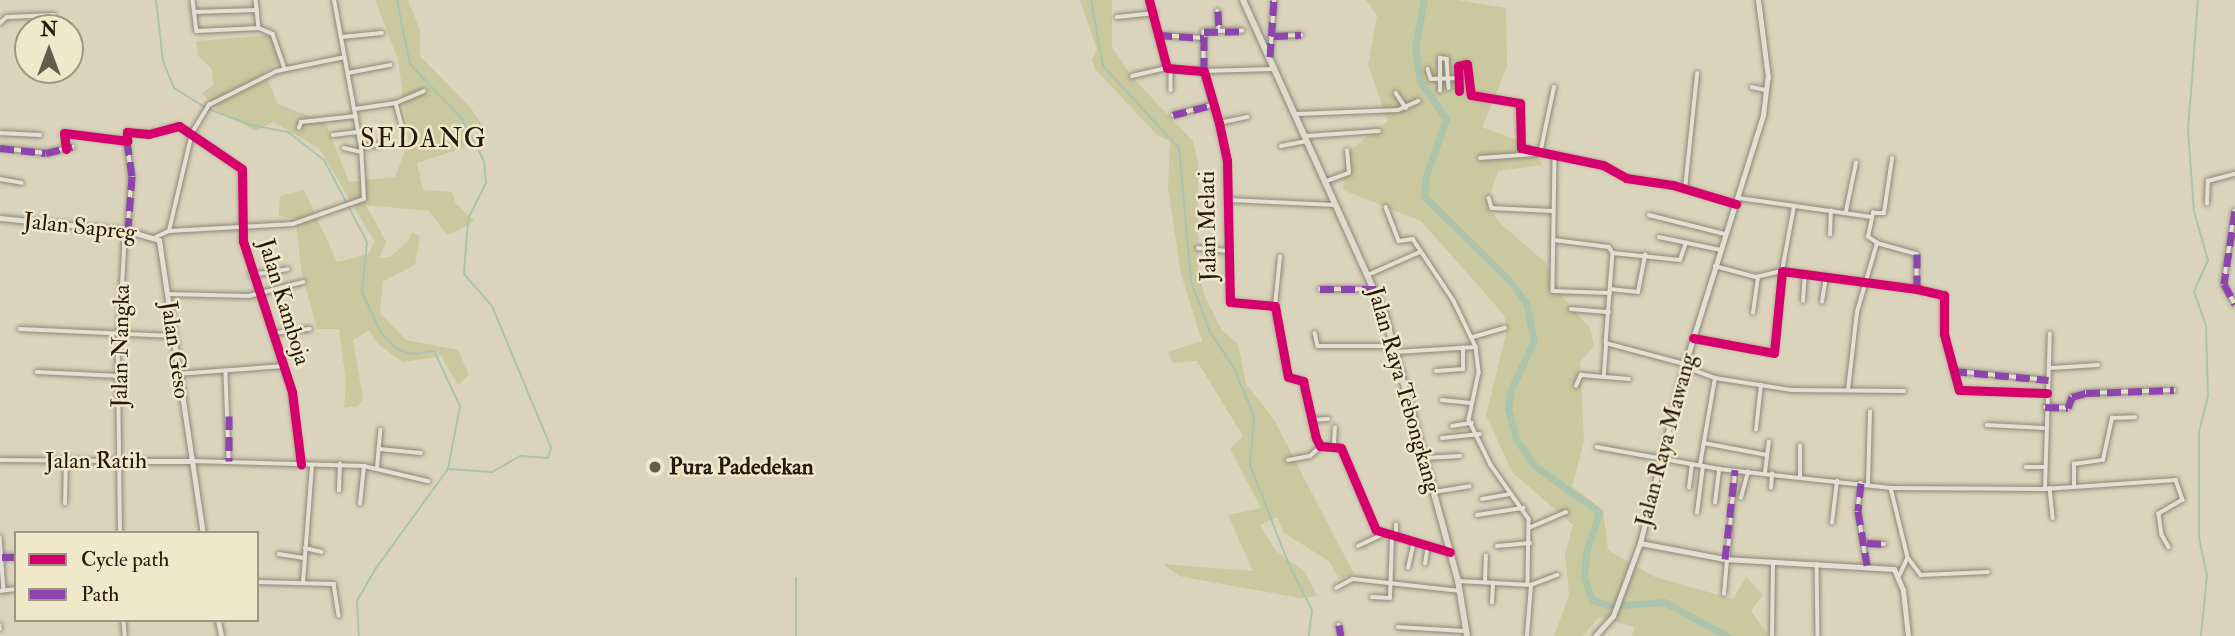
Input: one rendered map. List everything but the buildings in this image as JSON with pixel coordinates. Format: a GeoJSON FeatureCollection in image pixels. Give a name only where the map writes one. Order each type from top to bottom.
{"type":"FeatureCollection","features":[{"type":"Feature","properties":{"kind":"main road","name":"Jalan Raya Tebongkang"},"geometry":{"type":"LineString","coordinates":[[1243,0],[1376,289],[1458,581],[1467,634]]}},
{"type":"Feature","properties":{"kind":"main road","name":"Jalan Raya Mawang"},"geometry":{"type":"LineString","coordinates":[[1595,636],[1615,610],[1640,543],[1684,365],[1738,201],[1767,90],[1758,0]]}},
{"type":"Feature","properties":{"kind":"main road","name":"Jalan Sapreg"},"geometry":{"type":"LineString","coordinates":[[0,218],[127,231],[157,238]]}},
{"type":"Feature","properties":{"kind":"main road","name":"Jalan Geso"},"geometry":{"type":"LineString","coordinates":[[157,238],[203,531]]}},
{"type":"Feature","properties":{"kind":"main road","name":"Jalan Ratih"},"geometry":{"type":"LineString","coordinates":[[119,461],[192,461]]}},
{"type":"Feature","properties":{"kind":"main road"},"geometry":{"type":"LineString","coordinates":[[1640,543],[1725,559],[1867,565],[1898,573],[1908,636]]}},
{"type":"Feature","properties":{"kind":"street"},"geometry":{"type":"LineString","coordinates":[[193,0],[197,31],[259,28],[273,34],[285,69]]}},
{"type":"Feature","properties":{"kind":"street"},"geometry":{"type":"LineString","coordinates":[[256,0],[259,28]]}},
{"type":"Feature","properties":{"kind":"street"},"geometry":{"type":"LineString","coordinates":[[157,238],[169,231],[243,229],[293,224],[359,201],[366,196],[362,149],[334,0]]}},
{"type":"Feature","properties":{"kind":"street"},"geometry":{"type":"LineString","coordinates":[[1149,0],[1155,12],[1158,35],[1169,69],[1171,90]]}},
{"type":"Feature","properties":{"kind":"street"},"geometry":{"type":"LineString","coordinates":[[1270,57],[1274,36],[1274,0]]}},
{"type":"Feature","properties":{"kind":"street"},"geometry":{"type":"LineString","coordinates":[[194,12],[257,10]]}},
{"type":"Feature","properties":{"kind":"street"},"geometry":{"type":"LineString","coordinates":[[1218,11],[1219,30]]}},
{"type":"Feature","properties":{"kind":"street"},"geometry":{"type":"LineString","coordinates":[[1117,17],[1155,12]]}},
{"type":"Feature","properties":{"kind":"street"},"geometry":{"type":"LineString","coordinates":[[1158,35],[1204,38],[1205,31],[1243,31]]}},
{"type":"Feature","properties":{"kind":"street"},"geometry":{"type":"LineString","coordinates":[[341,37],[382,33]]}},
{"type":"Feature","properties":{"kind":"street"},"geometry":{"type":"LineString","coordinates":[[1274,36],[1301,35]]}},
{"type":"Feature","properties":{"kind":"street","name":"Jalan Melati"},"geometry":{"type":"LineString","coordinates":[[1204,38],[1204,71],[1219,123],[1229,200],[1227,251],[1230,302],[1275,306]]}},
{"type":"Feature","properties":{"kind":"street"},"geometry":{"type":"LineString","coordinates":[[169,231],[192,133],[209,105],[285,69],[345,57]]}},
{"type":"Feature","properties":{"kind":"street"},"geometry":{"type":"LineString","coordinates":[[1440,92],[1438,59],[1445,57],[1449,88]]}},
{"type":"Feature","properties":{"kind":"street"},"geometry":{"type":"LineString","coordinates":[[1459,91],[1458,66],[1467,64],[1471,95],[1520,103],[1518,145],[1539,154],[1603,165],[1626,178],[1738,201],[1872,216],[1884,213],[1892,159]]}},
{"type":"Feature","properties":{"kind":"street"},"geometry":{"type":"LineString","coordinates":[[348,73],[390,65]]}},
{"type":"Feature","properties":{"kind":"street"},"geometry":{"type":"LineString","coordinates":[[1132,76],[1169,69],[1275,69]]}},
{"type":"Feature","properties":{"kind":"street"},"geometry":{"type":"LineString","coordinates":[[1428,69],[1431,79],[1458,78]]}},
{"type":"Feature","properties":{"kind":"street"},"geometry":{"type":"LineString","coordinates":[[1685,189],[1698,74]]}},
{"type":"Feature","properties":{"kind":"street"},"geometry":{"type":"LineString","coordinates":[[1539,154],[1553,87]]}},
{"type":"Feature","properties":{"kind":"street"},"geometry":{"type":"LineString","coordinates":[[1752,87],[1767,90]]}},
{"type":"Feature","properties":{"kind":"street"},"geometry":{"type":"LineString","coordinates":[[355,109],[396,103],[424,91]]}},
{"type":"Feature","properties":{"kind":"street"},"geometry":{"type":"LineString","coordinates":[[1396,93],[1406,108]]}},
{"type":"Feature","properties":{"kind":"street"},"geometry":{"type":"LineString","coordinates":[[1296,114],[1406,108],[1418,101]]}},
{"type":"Feature","properties":{"kind":"street"},"geometry":{"type":"LineString","coordinates":[[396,103],[402,125]]}},
{"type":"Feature","properties":{"kind":"street"},"geometry":{"type":"LineString","coordinates":[[1173,115],[1212,105]]}},
{"type":"Feature","properties":{"kind":"street"},"geometry":{"type":"LineString","coordinates":[[299,128],[301,122],[356,116]]}},
{"type":"Feature","properties":{"kind":"street"},"geometry":{"type":"LineString","coordinates":[[1219,123],[1247,117]]}},
{"type":"Feature","properties":{"kind":"street"},"geometry":{"type":"LineString","coordinates":[[0,148],[46,153],[69,148],[64,132],[127,141],[127,132],[149,134],[179,126],[192,133]]}},
{"type":"Feature","properties":{"kind":"street"},"geometry":{"type":"LineString","coordinates":[[1281,146],[1307,138],[1379,131]]}},
{"type":"Feature","properties":{"kind":"street"},"geometry":{"type":"LineString","coordinates":[[334,135],[359,132]]}},
{"type":"Feature","properties":{"kind":"street"},"geometry":{"type":"LineString","coordinates":[[0,133],[40,135]]}},
{"type":"Feature","properties":{"kind":"street","name":"Jalan Kamboja"},"geometry":{"type":"LineString","coordinates":[[192,133],[242,169],[243,229],[251,275],[275,332],[284,366],[296,414],[301,464]]}},
{"type":"Feature","properties":{"kind":"street","name":"Jalan Nangka"},"geometry":{"type":"LineString","coordinates":[[120,531],[120,333],[132,176],[127,141]]}},
{"type":"Feature","properties":{"kind":"street"},"geometry":{"type":"LineString","coordinates":[[344,148],[362,149],[389,143]]}},
{"type":"Feature","properties":{"kind":"street"},"geometry":{"type":"LineString","coordinates":[[1327,181],[1349,173],[1347,151]]}},
{"type":"Feature","properties":{"kind":"street"},"geometry":{"type":"LineString","coordinates":[[1480,158],[1539,154]]}},
{"type":"Feature","properties":{"kind":"street"},"geometry":{"type":"LineString","coordinates":[[1555,158],[1552,211],[1554,292],[1637,293],[1645,255]]}},
{"type":"Feature","properties":{"kind":"street"},"geometry":{"type":"LineString","coordinates":[[1846,211],[1856,163]]}},
{"type":"Feature","properties":{"kind":"street"},"geometry":{"type":"LineString","coordinates":[[2207,204],[2209,180],[2235,174]]}},
{"type":"Feature","properties":{"kind":"street"},"geometry":{"type":"LineString","coordinates":[[0,179],[22,183]]}},
{"type":"Feature","properties":{"kind":"street"},"geometry":{"type":"LineString","coordinates":[[1489,198],[1492,208],[1552,211]]}},
{"type":"Feature","properties":{"kind":"street"},"geometry":{"type":"LineString","coordinates":[[1229,200],[1338,205]]}},
{"type":"Feature","properties":{"kind":"street"},"geometry":{"type":"LineString","coordinates":[[1693,338],[1774,353],[1783,271],[1794,206]]}},
{"type":"Feature","properties":{"kind":"street"},"geometry":{"type":"LineString","coordinates":[[1386,207],[1399,241],[1412,238],[1473,337],[1479,373],[1471,403],[1472,423],[1480,434],[1491,465],[1523,508],[1531,527],[1527,636]]}},
{"type":"Feature","properties":{"kind":"street"},"geometry":{"type":"LineString","coordinates":[[1830,235],[1831,211]]}},
{"type":"Feature","properties":{"kind":"street"},"geometry":{"type":"LineString","coordinates":[[2235,211],[2224,288],[2235,304]]}},
{"type":"Feature","properties":{"kind":"street"},"geometry":{"type":"LineString","coordinates":[[1648,215],[1727,234]]}},
{"type":"Feature","properties":{"kind":"street"},"geometry":{"type":"LineString","coordinates":[[1872,216],[1868,239],[1917,254],[1917,289]]}},
{"type":"Feature","properties":{"kind":"street"},"geometry":{"type":"LineString","coordinates":[[1659,237],[1721,250]]}},
{"type":"Feature","properties":{"kind":"street"},"geometry":{"type":"LineString","coordinates":[[1554,240],[1604,243],[1613,253],[1682,259],[1686,243]]}},
{"type":"Feature","properties":{"kind":"street"},"geometry":{"type":"LineString","coordinates":[[1847,390],[1851,344],[1877,243]]}},
{"type":"Feature","properties":{"kind":"street"},"geometry":{"type":"LineString","coordinates":[[1198,248],[1227,251]]}},
{"type":"Feature","properties":{"kind":"street"},"geometry":{"type":"LineString","coordinates":[[1370,274],[1420,252]]}},
{"type":"Feature","properties":{"kind":"street"},"geometry":{"type":"LineString","coordinates":[[1604,374],[1613,253]]}},
{"type":"Feature","properties":{"kind":"street"},"geometry":{"type":"LineString","coordinates":[[1280,257],[1275,306],[1288,377],[1303,382],[1320,446]]}},
{"type":"Feature","properties":{"kind":"street"},"geometry":{"type":"LineString","coordinates":[[1715,266],[1758,277],[1783,271],[1866,281],[1944,295],[1943,328],[1960,390],[2047,393]]}},
{"type":"Feature","properties":{"kind":"street"},"geometry":{"type":"LineString","coordinates":[[251,275],[288,269]]}},
{"type":"Feature","properties":{"kind":"street"},"geometry":{"type":"LineString","coordinates":[[1803,301],[1805,274]]}},
{"type":"Feature","properties":{"kind":"street"},"geometry":{"type":"LineString","coordinates":[[1822,302],[1826,276]]}},
{"type":"Feature","properties":{"kind":"street"},"geometry":{"type":"LineString","coordinates":[[1753,313],[1758,277]]}},
{"type":"Feature","properties":{"kind":"street"},"geometry":{"type":"LineString","coordinates":[[167,294],[258,295],[303,282]]}},
{"type":"Feature","properties":{"kind":"street"},"geometry":{"type":"LineString","coordinates":[[1320,289],[1376,289]]}},
{"type":"Feature","properties":{"kind":"street"},"geometry":{"type":"LineString","coordinates":[[1572,309],[1609,312]]}},
{"type":"Feature","properties":{"kind":"street"},"geometry":{"type":"LineString","coordinates":[[1473,337],[1505,328]]}},
{"type":"Feature","properties":{"kind":"street"},"geometry":{"type":"LineString","coordinates":[[275,332],[310,329]]}},
{"type":"Feature","properties":{"kind":"street"},"geometry":{"type":"LineString","coordinates":[[20,330],[173,336]]}},
{"type":"Feature","properties":{"kind":"street"},"geometry":{"type":"LineString","coordinates":[[1315,333],[1319,346],[1394,349],[1476,347]]}},
{"type":"Feature","properties":{"kind":"street"},"geometry":{"type":"LineString","coordinates":[[2050,334],[2051,368],[2043,428],[2044,467],[2053,518]]}},
{"type":"Feature","properties":{"kind":"street"},"geometry":{"type":"LineString","coordinates":[[1606,343],[1684,365],[1715,378],[1820,392],[1904,391]]}},
{"type":"Feature","properties":{"kind":"street"},"geometry":{"type":"LineString","coordinates":[[1436,371],[1463,369],[1462,348]]}},
{"type":"Feature","properties":{"kind":"street"},"geometry":{"type":"LineString","coordinates":[[2051,368],[2098,365]]}},
{"type":"Feature","properties":{"kind":"street"},"geometry":{"type":"LineString","coordinates":[[177,374],[226,373],[284,366]]}},
{"type":"Feature","properties":{"kind":"street"},"geometry":{"type":"LineString","coordinates":[[1953,371],[2049,380]]}},
{"type":"Feature","properties":{"kind":"street"},"geometry":{"type":"LineString","coordinates":[[37,372],[119,376]]}},
{"type":"Feature","properties":{"kind":"street"},"geometry":{"type":"LineString","coordinates":[[226,373],[229,461]]}},
{"type":"Feature","properties":{"kind":"street"},"geometry":{"type":"LineString","coordinates":[[1576,386],[1581,375],[1604,374],[1629,379]]}},
{"type":"Feature","properties":{"kind":"street"},"geometry":{"type":"LineString","coordinates":[[1697,513],[1704,443],[1715,378]]}},
{"type":"Feature","properties":{"kind":"street"},"geometry":{"type":"LineString","coordinates":[[1756,430],[1761,385]]}},
{"type":"Feature","properties":{"kind":"street"},"geometry":{"type":"LineString","coordinates":[[2045,407],[2068,408],[2072,397],[2086,393],[2133,395],[2174,390]]}},
{"type":"Feature","properties":{"kind":"street"},"geometry":{"type":"LineString","coordinates":[[1442,400],[1471,403]]}},
{"type":"Feature","properties":{"kind":"street"},"geometry":{"type":"LineString","coordinates":[[1868,484],[1870,412]]}},
{"type":"Feature","properties":{"kind":"street"},"geometry":{"type":"LineString","coordinates":[[2074,487],[2074,464],[2103,460],[2112,418],[2136,417]]}},
{"type":"Feature","properties":{"kind":"street"},"geometry":{"type":"LineString","coordinates":[[1311,420],[1328,419]]}},
{"type":"Feature","properties":{"kind":"street"},"geometry":{"type":"LineString","coordinates":[[1452,426],[1472,423]]}},
{"type":"Feature","properties":{"kind":"street"},"geometry":{"type":"LineString","coordinates":[[1987,425],[2043,428]]}},
{"type":"Feature","properties":{"kind":"street"},"geometry":{"type":"LineString","coordinates":[[1334,445],[1335,428]]}},
{"type":"Feature","properties":{"kind":"street"},"geometry":{"type":"LineString","coordinates":[[377,468],[380,430]]}},
{"type":"Feature","properties":{"kind":"street"},"geometry":{"type":"LineString","coordinates":[[1441,438],[1480,434]]}},
{"type":"Feature","properties":{"kind":"street"},"geometry":{"type":"LineString","coordinates":[[1765,473],[1769,442]]}},
{"type":"Feature","properties":{"kind":"street"},"geometry":{"type":"LineString","coordinates":[[1704,443],[1767,455]]}},
{"type":"Feature","properties":{"kind":"street"},"geometry":{"type":"LineString","coordinates":[[1288,460],[1310,456],[1320,446],[1334,445],[1341,448],[1380,534]]}},
{"type":"Feature","properties":{"kind":"street"},"geometry":{"type":"LineString","coordinates":[[1800,446],[1800,477]]}},
{"type":"Feature","properties":{"kind":"street"},"geometry":{"type":"LineString","coordinates":[[1597,447],[1719,469],[1891,488],[2048,489],[2176,480],[2183,500],[2159,514],[2162,535],[2169,547]]}},
{"type":"Feature","properties":{"kind":"street"},"geometry":{"type":"LineString","coordinates":[[379,449],[421,453]]}},
{"type":"Feature","properties":{"kind":"street"},"geometry":{"type":"LineString","coordinates":[[1424,458],[1460,456]]}},
{"type":"Feature","properties":{"kind":"street","name":"Jalan Ratih"},"geometry":{"type":"LineString","coordinates":[[0,460],[119,461]]}},
{"type":"Feature","properties":{"kind":"street"},"geometry":{"type":"LineString","coordinates":[[65,504],[66,460]]}},
{"type":"Feature","properties":{"kind":"street"},"geometry":{"type":"LineString","coordinates":[[192,461],[364,466],[428,481]]}},
{"type":"Feature","properties":{"kind":"street"},"geometry":{"type":"LineString","coordinates":[[339,491],[340,464]]}},
{"type":"Feature","properties":{"kind":"street"},"geometry":{"type":"LineString","coordinates":[[1689,488],[1692,464]]}},
{"type":"Feature","properties":{"kind":"street"},"geometry":{"type":"LineString","coordinates":[[303,583],[312,465]]}},
{"type":"Feature","properties":{"kind":"street"},"geometry":{"type":"LineString","coordinates":[[360,504],[364,466]]}},
{"type":"Feature","properties":{"kind":"street"},"geometry":{"type":"LineString","coordinates":[[2026,467],[2044,467]]}},
{"type":"Feature","properties":{"kind":"street"},"geometry":{"type":"LineString","coordinates":[[1715,503],[1719,469]]}},
{"type":"Feature","properties":{"kind":"street"},"geometry":{"type":"LineString","coordinates":[[1724,594],[1735,470]]}},
{"type":"Feature","properties":{"kind":"street"},"geometry":{"type":"LineString","coordinates":[[1741,498],[1748,472]]}},
{"type":"Feature","properties":{"kind":"street"},"geometry":{"type":"LineString","coordinates":[[1771,488],[1772,474]]}},
{"type":"Feature","properties":{"kind":"street"},"geometry":{"type":"LineString","coordinates":[[1832,523],[1837,481]]}},
{"type":"Feature","properties":{"kind":"street"},"geometry":{"type":"LineString","coordinates":[[1861,483],[1858,511],[1867,542],[1867,565]]}},
{"type":"Feature","properties":{"kind":"street"},"geometry":{"type":"LineString","coordinates":[[1434,492],[1470,486]]}},
{"type":"Feature","properties":{"kind":"street"},"geometry":{"type":"LineString","coordinates":[[1891,488],[1908,558],[1921,575],[1988,572]]}},
{"type":"Feature","properties":{"kind":"street"},"geometry":{"type":"LineString","coordinates":[[1482,499],[1511,494]]}},
{"type":"Feature","properties":{"kind":"street"},"geometry":{"type":"LineString","coordinates":[[1476,515],[1523,508]]}},
{"type":"Feature","properties":{"kind":"street"},"geometry":{"type":"LineString","coordinates":[[1531,527],[1566,512]]}},
{"type":"Feature","properties":{"kind":"street"},"geometry":{"type":"LineString","coordinates":[[1372,597],[1390,597],[1396,525]]}},
{"type":"Feature","properties":{"kind":"street"},"geometry":{"type":"LineString","coordinates":[[1358,546],[1380,534],[1450,552]]}},
{"type":"Feature","properties":{"kind":"street"},"geometry":{"type":"LineString","coordinates":[[0,537],[2,591]]}},
{"type":"Feature","properties":{"kind":"street"},"geometry":{"type":"LineString","coordinates":[[1867,542],[1884,544]]}},
{"type":"Feature","properties":{"kind":"street"},"geometry":{"type":"LineString","coordinates":[[1408,568],[1414,543]]}},
{"type":"Feature","properties":{"kind":"street"},"geometry":{"type":"LineString","coordinates":[[1497,546],[1530,543]]}},
{"type":"Feature","properties":{"kind":"street"},"geometry":{"type":"LineString","coordinates":[[1425,565],[1428,546]]}},
{"type":"Feature","properties":{"kind":"street"},"geometry":{"type":"LineString","coordinates":[[305,548],[322,552]]}},
{"type":"Feature","properties":{"kind":"street"},"geometry":{"type":"LineString","coordinates":[[279,554],[304,558]]}},
{"type":"Feature","properties":{"kind":"street"},"geometry":{"type":"LineString","coordinates":[[1485,582],[1486,556]]}},
{"type":"Feature","properties":{"kind":"street"},"geometry":{"type":"LineString","coordinates":[[2,557],[14,557]]}},
{"type":"Feature","properties":{"kind":"street"},"geometry":{"type":"LineString","coordinates":[[1898,573],[1905,568],[1908,558]]}},
{"type":"Feature","properties":{"kind":"street"},"geometry":{"type":"LineString","coordinates":[[1772,636],[1773,563]]}},
{"type":"Feature","properties":{"kind":"street"},"geometry":{"type":"LineString","coordinates":[[1817,564],[1818,636]]}},
{"type":"Feature","properties":{"kind":"street"},"geometry":{"type":"LineString","coordinates":[[1458,581],[1529,585],[1557,575]]}},
{"type":"Feature","properties":{"kind":"street"},"geometry":{"type":"LineString","coordinates":[[1336,588],[1349,580],[1460,591]]}},
{"type":"Feature","properties":{"kind":"street"},"geometry":{"type":"LineString","coordinates":[[259,582],[335,584],[338,616]]}},
{"type":"Feature","properties":{"kind":"street"},"geometry":{"type":"LineString","coordinates":[[1492,603],[1493,583]]}},
{"type":"Feature","properties":{"kind":"street"},"geometry":{"type":"LineString","coordinates":[[1339,625],[1341,636]]}},
{"type":"Feature","properties":{"kind":"street"},"geometry":{"type":"LineString","coordinates":[[1398,627],[1467,634]]}},
{"type":"Feature","properties":{"kind":"shaded area"},"geometry":{"type":"Polygon","coordinates":[[[375,0],[408,0],[420,30],[420,56],[470,107],[487,131],[463,131],[469,146],[417,163],[423,190],[452,192],[456,204],[474,220],[469,225],[447,235],[429,211],[366,205],[386,242],[379,258],[390,257],[409,240],[412,232],[420,236],[415,265],[383,281],[380,313],[406,340],[458,350],[469,375],[458,385],[441,356],[403,362],[378,344],[369,330],[353,340],[363,399],[358,406],[344,408],[346,382],[339,329],[317,329],[301,269],[296,219],[279,216],[280,196],[304,190],[337,262],[368,254],[375,242],[319,148],[273,122],[256,131],[218,111],[202,93],[213,85],[212,69],[198,56],[196,41],[272,35],[281,62],[264,72],[278,104],[326,123],[349,182],[395,177],[409,140],[398,59],[375,0]]]}},
{"type":"Feature","properties":{"kind":"shaded area"},"geometry":{"type":"Polygon","coordinates":[[[1080,0],[1112,0],[1112,47],[1132,77],[1193,141],[1198,162],[1198,270],[1205,297],[1221,329],[1238,344],[1246,384],[1273,418],[1354,574],[1339,579],[1329,561],[1284,533],[1277,517],[1260,525],[1276,551],[1304,571],[1317,596],[1300,598],[1179,576],[1163,564],[1253,571],[1228,515],[1261,508],[1230,449],[1243,436],[1197,361],[1173,363],[1168,352],[1202,341],[1181,274],[1168,188],[1170,141],[1157,135],[1095,69],[1092,60],[1097,49],[1080,0]]]}},
{"type":"Feature","properties":{"kind":"shaded area"},"geometry":{"type":"Polygon","coordinates":[[[1366,0],[1457,0],[1506,8],[1507,67],[1482,127],[1531,145],[1542,165],[1498,171],[1487,205],[1501,224],[1545,262],[1564,299],[1590,328],[1594,346],[1580,362],[1584,441],[1572,486],[1603,510],[1608,550],[1655,577],[1733,599],[1746,577],[1763,595],[1751,611],[1769,636],[1632,636],[1634,627],[1599,617],[1583,636],[1554,636],[1569,595],[1565,554],[1573,525],[1512,472],[1486,415],[1507,330],[1504,315],[1421,221],[1343,190],[1346,153],[1388,121],[1368,65],[1377,16],[1366,0]]]}},
{"type":"Feature","properties":{"kind":"waterway"},"geometry":{"type":"LineString","coordinates":[[156,0],[163,61],[174,88],[208,109],[251,125],[288,132],[324,160],[367,242],[362,292],[381,333],[397,349],[412,354],[434,351],[460,406],[448,469],[376,568],[357,601],[359,636]]}},
{"type":"Feature","properties":{"kind":"waterway"},"geometry":{"type":"LineString","coordinates":[[397,0],[410,64],[463,120],[484,161],[486,183],[468,219],[464,274],[492,306],[551,448],[548,458],[520,456],[492,472],[448,469]]}},
{"type":"Feature","properties":{"kind":"waterway"},"geometry":{"type":"LineString","coordinates":[[1091,0],[1103,66],[1179,148],[1191,281],[1210,332],[1234,368],[1254,416],[1250,465],[1289,565],[1312,610],[1309,636]]}},
{"type":"Feature","properties":{"kind":"waterway"},"geometry":{"type":"LineString","coordinates":[[1424,0],[1415,47],[1420,81],[1446,119],[1426,176],[1424,196],[1510,281],[1526,303],[1534,341],[1511,389],[1508,409],[1516,439],[1535,466],[1599,512],[1586,553],[1584,578],[1592,600],[1610,606],[1664,602],[1727,636]]}},
{"type":"Feature","properties":{"kind":"waterway"},"geometry":{"type":"LineString","coordinates":[[2198,0],[2188,130],[2194,212],[2208,260],[2194,291],[2206,326],[2208,396],[2199,433],[2199,538],[2207,575],[2201,636]]}},
{"type":"Feature","properties":{"kind":"waterway"},"geometry":{"type":"LineString","coordinates":[[796,578],[796,636]]}},
{"type":"Feature","properties":{"kind":"marked path"},"geometry":{"type":"LineString","coordinates":[[1270,57],[1274,0]]}},
{"type":"Feature","properties":{"kind":"marked path"},"geometry":{"type":"LineString","coordinates":[[1218,11],[1219,30]]}},
{"type":"Feature","properties":{"kind":"marked path"},"geometry":{"type":"LineString","coordinates":[[1204,71],[1204,32],[1243,31]]}},
{"type":"Feature","properties":{"kind":"marked path"},"geometry":{"type":"LineString","coordinates":[[1158,35],[1204,38]]}},
{"type":"Feature","properties":{"kind":"marked path"},"geometry":{"type":"LineString","coordinates":[[1274,36],[1301,35]]}},
{"type":"Feature","properties":{"kind":"marked path"},"geometry":{"type":"LineString","coordinates":[[1173,115],[1212,105]]}},
{"type":"Feature","properties":{"kind":"marked path"},"geometry":{"type":"LineString","coordinates":[[127,141],[132,176],[128,231]]}},
{"type":"Feature","properties":{"kind":"marked path"},"geometry":{"type":"LineString","coordinates":[[0,148],[46,153],[72,147]]}},
{"type":"Feature","properties":{"kind":"marked path"},"geometry":{"type":"LineString","coordinates":[[2235,211],[2224,284],[2235,304]]}},
{"type":"Feature","properties":{"kind":"marked path"},"geometry":{"type":"LineString","coordinates":[[1917,254],[1917,289]]}},
{"type":"Feature","properties":{"kind":"marked path"},"geometry":{"type":"LineString","coordinates":[[1320,289],[1376,289]]}},
{"type":"Feature","properties":{"kind":"marked path"},"geometry":{"type":"LineString","coordinates":[[1953,371],[2049,380]]}},
{"type":"Feature","properties":{"kind":"marked path"},"geometry":{"type":"LineString","coordinates":[[2045,407],[2068,408],[2072,397],[2086,393],[2174,390]]}},
{"type":"Feature","properties":{"kind":"marked path"},"geometry":{"type":"LineString","coordinates":[[229,416],[229,461]]}},
{"type":"Feature","properties":{"kind":"marked path"},"geometry":{"type":"LineString","coordinates":[[1725,559],[1735,470]]}},
{"type":"Feature","properties":{"kind":"marked path"},"geometry":{"type":"LineString","coordinates":[[1861,483],[1858,511],[1867,565]]}},
{"type":"Feature","properties":{"kind":"marked path"},"geometry":{"type":"LineString","coordinates":[[1867,543],[1884,544]]}},
{"type":"Feature","properties":{"kind":"marked path"},"geometry":{"type":"LineString","coordinates":[[2,557],[14,557]]}},
{"type":"Feature","properties":{"kind":"marked path"},"geometry":{"type":"LineString","coordinates":[[1339,625],[1341,636]]}},
{"type":"Feature","properties":{"kind":"cycle path"},"geometry":{"type":"LineString","coordinates":[[1149,0],[1167,68],[1204,71],[1219,123],[1227,160],[1230,302],[1275,306],[1288,377],[1303,381],[1316,438],[1320,446],[1341,448],[1376,530],[1450,552]]}},
{"type":"Feature","properties":{"kind":"cycle path"},"geometry":{"type":"LineString","coordinates":[[1459,91],[1458,66],[1467,64],[1471,95],[1520,103],[1521,148],[1603,165],[1626,178],[1673,185],[1736,204]]}},
{"type":"Feature","properties":{"kind":"cycle path"},"geometry":{"type":"LineString","coordinates":[[66,149],[64,133],[127,141],[127,132],[149,134],[179,126],[242,169],[243,241],[292,392],[301,464]]}},
{"type":"Feature","properties":{"kind":"cycle path"},"geometry":{"type":"LineString","coordinates":[[1693,338],[1774,353],[1782,271],[1917,289],[1944,295],[1944,334],[1959,390],[2047,393]]}},
{"type":"Feature","properties":{"kind":"place","name":"Pura Padedekan"},"geometry":{"type":"Point","coordinates":[655,467]}},
{"type":"Feature","properties":{"kind":"district","name":"SEDANG"},"geometry":{"type":"Point","coordinates":[424,140]}}]}
